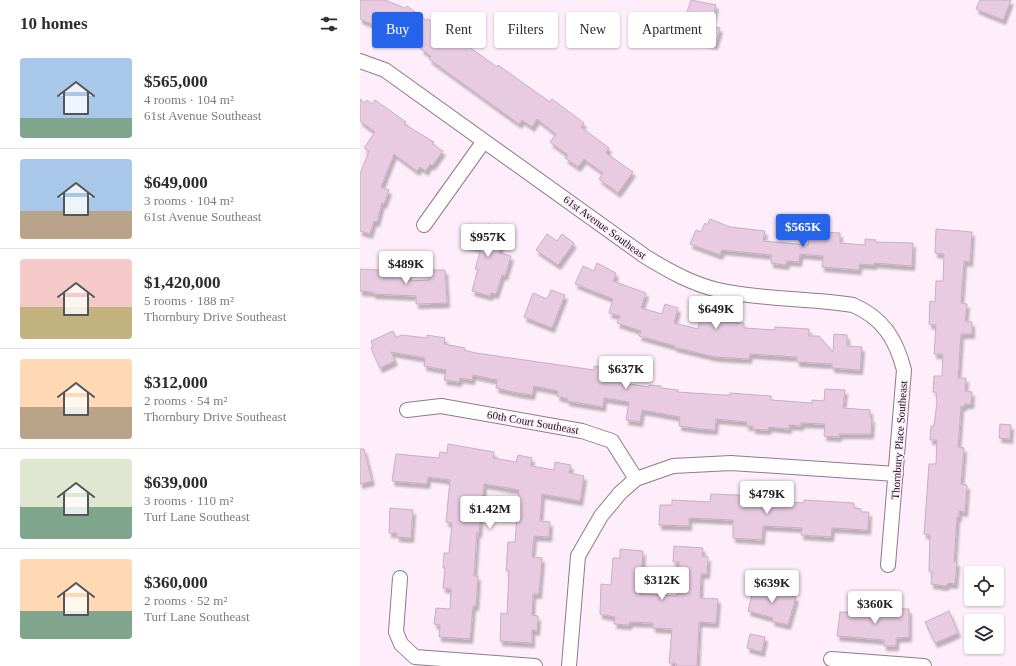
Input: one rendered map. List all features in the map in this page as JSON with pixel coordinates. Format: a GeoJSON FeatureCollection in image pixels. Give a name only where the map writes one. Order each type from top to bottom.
{"type":"FeatureCollection","features":[{"type":"Feature","properties":{"kind":"street","name":"61st Avenue Southeast"},"geometry":{"type":"LineString","coordinates":[[360,61],[386,70],[646,257],[673,274],[717,290],[759,296],[853,305],[868,311],[879,321]]}},
{"type":"Feature","properties":{"kind":"street"},"geometry":{"type":"LineString","coordinates":[[424,225],[484,141]]}},
{"type":"Feature","properties":{"kind":"street","name":"Thornbury Place Southeast"},"geometry":{"type":"LineString","coordinates":[[879,321],[887,329],[900,355],[904,370],[888,565]]}},
{"type":"Feature","properties":{"kind":"street","name":"60th Court Southeast"},"geometry":{"type":"LineString","coordinates":[[407,410],[441,406],[582,431],[612,441],[636,479]]}},
{"type":"Feature","properties":{"kind":"street"},"geometry":{"type":"LineString","coordinates":[[569,666],[578,556],[601,516],[620,493],[636,479],[673,466],[731,463],[896,474]]}},
{"type":"Feature","properties":{"kind":"street"},"geometry":{"type":"LineString","coordinates":[[400,578],[396,632],[401,644],[415,657],[535,666]]}},
{"type":"Feature","properties":{"kind":"street"},"geometry":{"type":"LineString","coordinates":[[831,659],[924,666]]}},
{"type":"Feature","properties":{"kind":"building"},"geometry":{"type":"Polygon","coordinates":[[[360,0],[385,0],[405,8],[407,6],[415,12],[372,12],[372,24],[360,19],[360,0]]]}},
{"type":"Feature","properties":{"kind":"building"},"geometry":{"type":"Polygon","coordinates":[[[691,0],[716,5],[714,12],[687,12],[691,0]]]}},
{"type":"Feature","properties":{"kind":"building"},"geometry":{"type":"Polygon","coordinates":[[[980,0],[1011,0],[1003,20],[976,9],[980,0]]]}},
{"type":"Feature","properties":{"kind":"building"},"geometry":{"type":"Polygon","coordinates":[[[423,18],[431,21],[431,48],[471,48],[497,67],[498,65],[550,102],[552,99],[584,123],[581,127],[609,148],[606,153],[633,172],[618,193],[599,179],[603,173],[584,159],[578,167],[565,158],[568,155],[550,142],[556,134],[537,119],[532,127],[522,120],[519,124],[429,59],[431,56],[421,49],[423,48],[423,18]]]}},
{"type":"Feature","properties":{"kind":"building"},"geometry":{"type":"Polygon","coordinates":[[[716,27],[720,28],[716,42],[716,27]]]}},
{"type":"Feature","properties":{"kind":"building"},"geometry":{"type":"Polygon","coordinates":[[[360,99],[365,103],[367,100],[372,104],[375,100],[406,122],[404,124],[434,142],[432,144],[443,151],[432,166],[430,164],[426,171],[420,167],[417,171],[394,154],[381,187],[389,190],[384,204],[382,203],[377,222],[374,221],[370,234],[360,231],[360,174],[369,151],[364,148],[375,132],[360,121],[360,99]]]}},
{"type":"Feature","properties":{"kind":"building"},"geometry":{"type":"Polygon","coordinates":[[[710,219],[730,227],[765,231],[763,241],[808,245],[809,231],[840,233],[840,243],[865,245],[865,239],[876,240],[875,242],[913,243],[912,266],[874,263],[874,265],[859,264],[859,270],[822,267],[823,256],[800,254],[799,262],[787,261],[786,265],[771,263],[771,255],[722,250],[720,255],[690,244],[696,230],[701,232],[705,223],[707,225],[710,219]]]}},
{"type":"Feature","properties":{"kind":"building"},"geometry":{"type":"Polygon","coordinates":[[[470,224],[487,229],[488,224],[505,229],[499,253],[511,256],[505,276],[502,275],[496,294],[491,293],[490,296],[472,291],[478,269],[475,269],[481,249],[464,244],[470,224]]]}},
{"type":"Feature","properties":{"kind":"building"},"geometry":{"type":"Polygon","coordinates":[[[936,229],[972,232],[970,262],[964,261],[961,303],[967,304],[965,321],[972,322],[972,334],[961,334],[958,378],[966,378],[965,391],[972,392],[971,404],[961,406],[958,447],[964,448],[961,484],[967,485],[965,512],[959,511],[959,517],[957,517],[954,562],[957,562],[955,584],[949,583],[945,586],[931,584],[932,572],[929,571],[930,535],[924,534],[929,464],[936,464],[937,440],[930,440],[931,426],[934,426],[937,402],[936,392],[933,392],[934,376],[942,376],[943,354],[934,354],[936,325],[929,324],[930,301],[935,302],[936,281],[943,281],[944,254],[935,253],[936,229]]]}},
{"type":"Feature","properties":{"kind":"building"},"geometry":{"type":"Polygon","coordinates":[[[547,234],[557,241],[562,234],[574,243],[558,265],[536,250],[547,234]]]}},
{"type":"Feature","properties":{"kind":"building"},"geometry":{"type":"Polygon","coordinates":[[[597,263],[616,273],[613,281],[646,293],[641,308],[662,314],[665,304],[678,308],[674,323],[698,329],[701,315],[716,319],[715,322],[744,323],[744,328],[775,330],[775,327],[809,329],[809,336],[819,336],[833,352],[834,334],[847,335],[847,346],[862,347],[860,370],[832,368],[832,364],[797,362],[797,357],[750,354],[749,359],[715,357],[674,347],[675,346],[639,336],[641,331],[617,323],[620,316],[609,313],[613,299],[575,284],[583,266],[594,271],[597,263]]]}},
{"type":"Feature","properties":{"kind":"building"},"geometry":{"type":"Polygon","coordinates":[[[395,267],[409,268],[408,281],[429,280],[429,270],[445,270],[447,303],[416,304],[416,296],[373,294],[373,292],[360,291],[360,269],[394,271],[395,267]]]}},
{"type":"Feature","properties":{"kind":"building"},"geometry":{"type":"Polygon","coordinates":[[[551,290],[565,295],[552,328],[524,317],[533,293],[547,299],[551,290]]]}},
{"type":"Feature","properties":{"kind":"building"},"geometry":{"type":"Polygon","coordinates":[[[393,331],[396,338],[401,335],[427,338],[427,335],[445,338],[444,344],[465,348],[464,350],[476,353],[594,370],[594,366],[625,371],[623,383],[649,387],[649,385],[661,386],[661,388],[678,390],[678,392],[723,395],[730,395],[730,393],[771,396],[771,400],[812,403],[812,400],[824,401],[825,389],[845,390],[843,408],[870,410],[870,418],[872,418],[871,434],[839,434],[839,437],[824,436],[825,424],[801,423],[801,426],[789,425],[789,429],[769,427],[768,430],[753,429],[753,426],[746,426],[747,422],[716,419],[715,430],[701,429],[679,426],[680,417],[642,410],[640,422],[626,420],[629,402],[604,398],[603,407],[567,401],[568,399],[557,396],[558,391],[534,386],[532,395],[518,393],[496,388],[497,380],[473,375],[472,380],[460,378],[459,382],[444,380],[446,370],[424,366],[425,358],[391,352],[395,361],[380,368],[371,348],[373,347],[371,341],[393,331]]]}},
{"type":"Feature","properties":{"kind":"building"},"geometry":{"type":"Polygon","coordinates":[[[1000,424],[1011,425],[1010,439],[999,438],[1000,424]]]}},
{"type":"Feature","properties":{"kind":"building"},"geometry":{"type":"Polygon","coordinates":[[[448,444],[494,452],[493,458],[516,462],[518,455],[532,458],[531,466],[554,470],[555,462],[571,465],[569,473],[584,476],[580,501],[542,494],[540,521],[550,522],[549,537],[534,536],[532,557],[542,558],[539,594],[533,594],[532,615],[538,616],[537,631],[532,630],[532,643],[500,641],[501,613],[507,614],[509,571],[506,571],[508,542],[515,542],[519,490],[484,484],[479,533],[477,532],[474,576],[478,576],[476,606],[473,606],[470,639],[439,637],[440,625],[434,624],[436,608],[450,609],[451,589],[443,588],[445,568],[443,568],[444,553],[449,553],[452,523],[446,522],[450,480],[428,477],[427,484],[392,481],[396,454],[439,458],[440,452],[447,453],[448,444]]]}},
{"type":"Feature","properties":{"kind":"building"},"geometry":{"type":"Polygon","coordinates":[[[360,449],[364,449],[372,481],[360,484],[360,449]]]}},
{"type":"Feature","properties":{"kind":"building"},"geometry":{"type":"Polygon","coordinates":[[[711,494],[762,496],[761,500],[804,503],[804,500],[854,503],[854,508],[861,509],[861,512],[869,512],[868,530],[832,528],[831,537],[801,535],[802,528],[763,526],[762,540],[733,538],[733,520],[689,518],[689,526],[659,525],[660,505],[672,505],[672,500],[710,502],[711,494]]]}},
{"type":"Feature","properties":{"kind":"building"},"geometry":{"type":"Polygon","coordinates":[[[390,508],[413,510],[411,538],[397,537],[397,533],[389,533],[390,508]]]}},
{"type":"Feature","properties":{"kind":"building"},"geometry":{"type":"Polygon","coordinates":[[[674,546],[703,548],[702,556],[708,557],[707,574],[701,574],[700,598],[718,599],[716,623],[699,622],[697,666],[676,666],[676,663],[669,663],[672,629],[653,628],[653,623],[630,622],[629,625],[614,624],[615,617],[600,614],[601,584],[611,585],[613,558],[620,558],[620,549],[643,551],[640,594],[677,596],[679,562],[673,562],[674,546]]]}},
{"type":"Feature","properties":{"kind":"building"},"geometry":{"type":"Polygon","coordinates":[[[755,583],[770,587],[769,590],[796,597],[788,625],[772,621],[773,618],[748,611],[755,583]]]}},
{"type":"Feature","properties":{"kind":"building"},"geometry":{"type":"Polygon","coordinates":[[[858,608],[909,609],[909,637],[896,638],[896,646],[884,646],[884,640],[837,636],[840,612],[857,612],[858,608]]]}},
{"type":"Feature","properties":{"kind":"building"},"geometry":{"type":"Polygon","coordinates":[[[949,611],[958,633],[935,643],[925,622],[949,611]]]}},
{"type":"Feature","properties":{"kind":"building"},"geometry":{"type":"Polygon","coordinates":[[[750,634],[765,637],[762,652],[747,648],[750,634]]]}}]}
